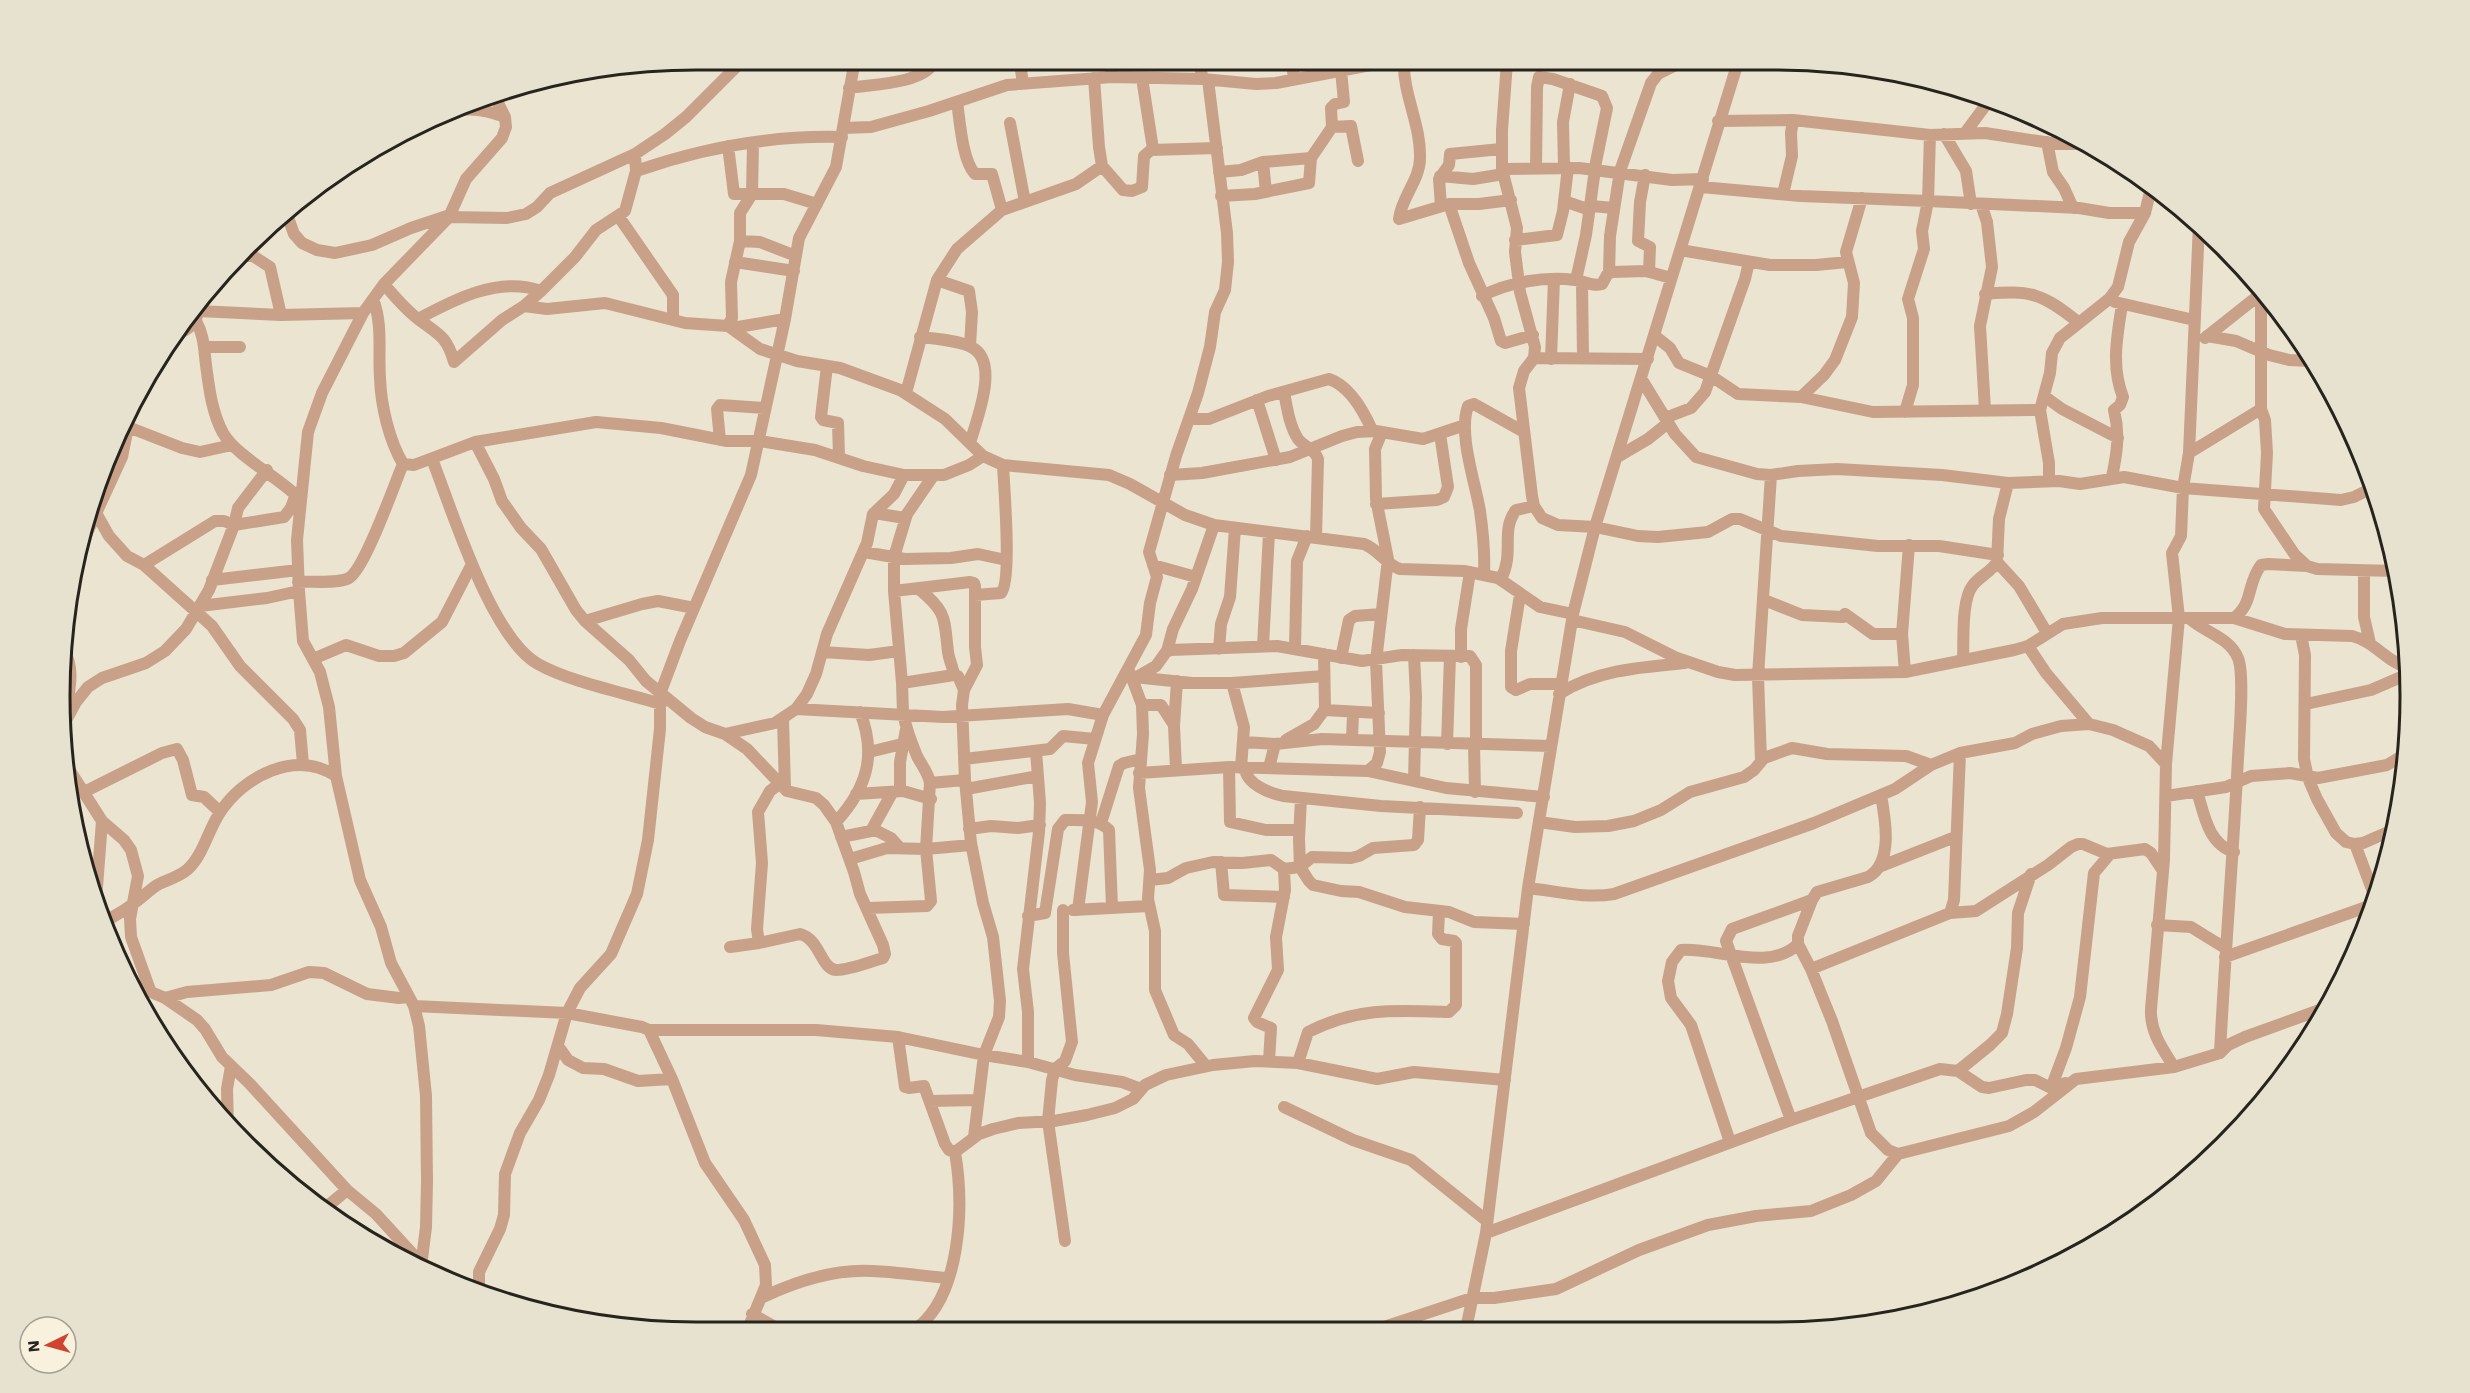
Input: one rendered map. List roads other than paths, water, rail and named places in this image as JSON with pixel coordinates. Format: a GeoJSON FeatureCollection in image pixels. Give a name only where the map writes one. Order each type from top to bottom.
{"type":"FeatureCollection","features":[{"type":"Feature","properties":{"kind":"street"},"geometry":{"type":"LineString","coordinates":[[289,221],[294,234],[302,243],[316,250],[335,253],[354,251],[411,228],[450,216],[507,218],[525,214],[537,207],[550,193],[635,154],[686,117],[733,70]]}},
{"type":"Feature","properties":{"kind":"street"},"geometry":{"type":"LineString","coordinates":[[479,1283],[478,1272],[500,1229],[504,1215],[505,1174],[520,1133],[539,1100],[549,1075],[567,1013],[580,988],[611,954],[637,894],[648,840],[660,699],[694,608],[751,475],[785,319],[800,233],[836,167],[853,70]]}},
{"type":"Feature","properties":{"kind":"street"},"geometry":{"type":"LineString","coordinates":[[849,88],[915,78],[928,70]]}},
{"type":"Feature","properties":{"kind":"street"},"geometry":{"type":"LineString","coordinates":[[1021,70],[1023,83]]}},
{"type":"Feature","properties":{"kind":"street"},"geometry":{"type":"LineString","coordinates":[[1111,70],[1112,77]]}},
{"type":"Feature","properties":{"kind":"street"},"geometry":{"type":"LineString","coordinates":[[1095,822],[1088,764],[1103,715],[1133,675],[1146,635],[1149,603],[1157,579],[1149,552],[1170,475],[1210,347],[1215,312],[1224,296],[1226,283],[1227,233],[1217,148],[1206,79],[1202,70]]}},
{"type":"Feature","properties":{"kind":"street"},"geometry":{"type":"LineString","coordinates":[[1293,70],[1294,80]]}},
{"type":"Feature","properties":{"kind":"street"},"geometry":{"type":"LineString","coordinates":[[636,171],[682,155],[728,146],[842,133],[871,127],[957,102],[996,87],[1023,83],[1112,77],[1206,79],[1256,84],[1294,80],[1341,70],[1344,101],[1343,104],[1335,104],[1331,108],[1332,127],[1311,158],[1308,183],[1266,192],[1221,196]]}},
{"type":"Feature","properties":{"kind":"street"},"geometry":{"type":"LineString","coordinates":[[1403,70],[1403,76],[1419,133],[1420,164],[1399,218],[1445,205],[1511,200]]}},
{"type":"Feature","properties":{"kind":"street"},"geometry":{"type":"LineString","coordinates":[[1506,70],[1501,149],[1503,172],[1517,228],[1515,240],[1519,284],[1535,347],[1534,358],[1520,381],[1534,506],[1542,519],[1550,523],[1595,527],[1638,536],[1658,537],[1702,533],[1719,528],[1732,519],[1740,519],[1791,537],[1878,546],[1949,547],[1997,558],[2019,586],[2046,633]]}},
{"type":"Feature","properties":{"kind":"street"},"geometry":{"type":"LineString","coordinates":[[1482,296],[1500,288],[1554,279],[1600,285],[1609,273],[1610,236],[1620,171],[1652,83],[1658,74],[1666,70]]}},
{"type":"Feature","properties":{"kind":"street"},"geometry":{"type":"LineString","coordinates":[[1467,1322],[1486,1227],[1528,888],[1572,617],[1595,527],[1619,456],[1671,278],[1702,183],[1718,121],[1735,70]]}},
{"type":"Feature","properties":{"kind":"street"},"geometry":{"type":"LineString","coordinates":[[1536,168],[1538,80],[1542,76],[1598,94],[1607,104],[1579,281],[1583,358]]}},
{"type":"Feature","properties":{"kind":"street"},"geometry":{"type":"LineString","coordinates":[[1094,78],[1102,166],[1123,190],[1138,190],[1143,184],[1144,156],[1153,149],[1217,148]]}},
{"type":"Feature","properties":{"kind":"street"},"geometry":{"type":"LineString","coordinates":[[1142,78],[1153,149]]}},
{"type":"Feature","properties":{"kind":"street"},"geometry":{"type":"LineString","coordinates":[[1515,240],[1556,236],[1559,232],[1566,167],[1563,122],[1570,84]]}},
{"type":"Feature","properties":{"kind":"street"},"geometry":{"type":"LineString","coordinates":[[957,102],[971,169],[975,174],[992,174],[1002,210]]}},
{"type":"Feature","properties":{"kind":"street"},"geometry":{"type":"LineString","coordinates":[[421,1258],[427,1219],[427,1115],[422,1049],[411,1002],[391,963],[381,927],[360,880],[336,776],[330,707],[320,672],[303,641],[298,581],[298,496],[313,414],[363,313],[384,284],[450,216],[466,179],[502,138],[506,127],[505,117],[498,103]]}},
{"type":"Feature","properties":{"kind":"street"},"geometry":{"type":"LineString","coordinates":[[1965,133],[1984,107]]}},
{"type":"Feature","properties":{"kind":"street"},"geometry":{"type":"LineString","coordinates":[[480,110],[505,117]]}},
{"type":"Feature","properties":{"kind":"street"},"geometry":{"type":"LineString","coordinates":[[1718,121],[1793,120],[1930,135],[1965,133],[2065,143]]}},
{"type":"Feature","properties":{"kind":"street"},"geometry":{"type":"LineString","coordinates":[[1783,194],[1792,156],[1793,120]]}},
{"type":"Feature","properties":{"kind":"street"},"geometry":{"type":"LineString","coordinates":[[1010,123],[1025,202]]}},
{"type":"Feature","properties":{"kind":"street"},"geometry":{"type":"LineString","coordinates":[[1332,127],[1351,126],[1358,161]]}},
{"type":"Feature","properties":{"kind":"street"},"geometry":{"type":"LineString","coordinates":[[1944,134],[1966,171],[1976,204],[1987,222],[1992,260],[1980,326],[1985,410]]}},
{"type":"Feature","properties":{"kind":"street"},"geometry":{"type":"LineString","coordinates":[[1905,412],[1913,386],[1913,318],[1908,299],[1924,249],[1922,231],[1929,201],[1930,135]]}},
{"type":"Feature","properties":{"kind":"street"},"geometry":{"type":"LineString","coordinates":[[2047,142],[2053,172],[2064,188],[2073,208]]}},
{"type":"Feature","properties":{"kind":"street"},"geometry":{"type":"LineString","coordinates":[[730,327],[731,282],[740,241],[740,212],[752,194],[753,143]]}},
{"type":"Feature","properties":{"kind":"street"},"geometry":{"type":"LineString","coordinates":[[728,146],[734,193],[790,194],[817,204]]}},
{"type":"Feature","properties":{"kind":"street"},"geometry":{"type":"LineString","coordinates":[[1501,149],[1450,154],[1449,165],[1440,176],[1445,205],[1482,296],[1494,318],[1502,342],[1533,335]]}},
{"type":"Feature","properties":{"kind":"street"},"geometry":{"type":"LineString","coordinates":[[384,284],[418,319],[442,336],[450,347],[454,362],[502,320],[524,306],[541,291],[575,257],[591,235],[619,217],[628,205],[636,171],[635,154]]}},
{"type":"Feature","properties":{"kind":"street"},"geometry":{"type":"LineString","coordinates":[[1219,172],[1241,170],[1263,162],[1311,158]]}},
{"type":"Feature","properties":{"kind":"street"},"geometry":{"type":"LineString","coordinates":[[1263,162],[1266,192]]}},
{"type":"Feature","properties":{"kind":"street"},"geometry":{"type":"LineString","coordinates":[[906,393],[937,280],[957,249],[1002,210],[1076,184],[1102,166]]}},
{"type":"Feature","properties":{"kind":"street"},"geometry":{"type":"LineString","coordinates":[[1440,176],[1473,179],[1503,172],[1566,167],[1620,171],[1783,194],[2073,208],[2109,213],[2145,213]]}},
{"type":"Feature","properties":{"kind":"street"},"geometry":{"type":"LineString","coordinates":[[1645,176],[1640,202],[1638,241],[1650,247],[1649,272]]}},
{"type":"Feature","properties":{"kind":"street"},"geometry":{"type":"LineString","coordinates":[[2049,481],[2049,463],[2040,410],[2052,353],[2056,343],[2078,322],[2109,299],[2120,285],[2129,242],[2145,213],[2149,196]]}},
{"type":"Feature","properties":{"kind":"street"},"geometry":{"type":"LineString","coordinates":[[1801,397],[1824,375],[1835,360],[1852,317],[1854,284],[1847,262],[1849,241],[1862,198]]}},
{"type":"Feature","properties":{"kind":"street"},"geometry":{"type":"LineString","coordinates":[[1564,201],[1591,208],[1614,208]]}},
{"type":"Feature","properties":{"kind":"street"},"geometry":{"type":"LineString","coordinates":[[619,217],[673,295],[673,320]]}},
{"type":"Feature","properties":{"kind":"street"},"geometry":{"type":"LineString","coordinates":[[2174,1067],[2157,1039],[2151,1018],[2163,871],[2166,764],[2185,618],[2172,558],[2174,547],[2181,536],[2183,488],[2189,453],[2198,237]]}},
{"type":"Feature","properties":{"kind":"street"},"geometry":{"type":"LineString","coordinates":[[740,241],[760,242],[796,256]]}},
{"type":"Feature","properties":{"kind":"street"},"geometry":{"type":"LineString","coordinates":[[1680,250],[1784,266],[1847,262]]}},
{"type":"Feature","properties":{"kind":"street"},"geometry":{"type":"LineString","coordinates":[[252,256],[270,267],[281,315]]}},
{"type":"Feature","properties":{"kind":"street"},"geometry":{"type":"LineString","coordinates":[[735,262],[794,271]]}},
{"type":"Feature","properties":{"kind":"street"},"geometry":{"type":"LineString","coordinates":[[1619,456],[1648,439],[1666,420],[1695,405],[1705,392],[1749,262]]}},
{"type":"Feature","properties":{"kind":"street"},"geometry":{"type":"LineString","coordinates":[[1609,273],[1649,272],[1671,278]]}},
{"type":"Feature","properties":{"kind":"street"},"geometry":{"type":"LineString","coordinates":[[1551,359],[1554,279]]}},
{"type":"Feature","properties":{"kind":"street"},"geometry":{"type":"LineString","coordinates":[[937,280],[969,291],[972,312],[970,346]]}},
{"type":"Feature","properties":{"kind":"street"},"geometry":{"type":"LineString","coordinates":[[418,319],[465,296],[496,287],[516,285],[541,291]]}},
{"type":"Feature","properties":{"kind":"street"},"geometry":{"type":"LineString","coordinates":[[1985,294],[2018,291],[2033,294],[2048,300],[2078,322]]}},
{"type":"Feature","properties":{"kind":"street"},"geometry":{"type":"LineString","coordinates":[[2193,347],[2256,298]]}},
{"type":"Feature","properties":{"kind":"street"},"geometry":{"type":"LineString","coordinates":[[212,580],[340,580],[352,576],[367,550],[403,464],[382,403],[380,324],[373,299]]}},
{"type":"Feature","properties":{"kind":"street"},"geometry":{"type":"LineString","coordinates":[[2109,299],[2122,305],[2194,320]]}},
{"type":"Feature","properties":{"kind":"street"},"geometry":{"type":"LineString","coordinates":[[524,306],[547,309],[605,303],[698,325],[730,327],[785,319]]}},
{"type":"Feature","properties":{"kind":"street"},"geometry":{"type":"LineString","coordinates":[[2261,304],[2261,409],[2265,420],[2267,453],[2263,503],[2267,515],[2295,555],[2307,566]]}},
{"type":"Feature","properties":{"kind":"street"},"geometry":{"type":"LineString","coordinates":[[2112,477],[2118,438],[2114,410],[2120,405],[2123,397],[2118,386],[2116,353],[2122,305]]}},
{"type":"Feature","properties":{"kind":"street"},"geometry":{"type":"LineString","coordinates":[[202,312],[281,315],[363,313]]}},
{"type":"Feature","properties":{"kind":"street"},"geometry":{"type":"LineString","coordinates":[[199,317],[210,394],[217,417],[232,445],[298,496]]}},
{"type":"Feature","properties":{"kind":"street"},"geometry":{"type":"LineString","coordinates":[[730,327],[756,347],[797,361],[854,372],[906,393],[945,419],[982,456],[1003,465],[1109,475],[1130,484],[1185,515],[1215,525],[1367,545],[1387,562],[1400,568],[1470,572],[1501,579],[1520,595],[1540,607],[1625,632],[1689,663],[1726,674],[1758,676],[1905,672],[2028,646],[2063,624],[2102,618],[2234,618],[2272,632],[2352,636],[2370,643],[2398,665]]}},
{"type":"Feature","properties":{"kind":"street"},"geometry":{"type":"LineString","coordinates":[[1655,336],[1670,348],[1679,363],[1712,376],[1738,394],[1801,397],[1854,410],[1905,412],[2040,410]]}},
{"type":"Feature","properties":{"kind":"street"},"geometry":{"type":"LineString","coordinates":[[2207,336],[2236,341],[2289,360],[2301,361]]}},
{"type":"Feature","properties":{"kind":"street"},"geometry":{"type":"LineString","coordinates":[[920,337],[970,346],[982,360],[987,376],[970,443]]}},
{"type":"Feature","properties":{"kind":"street"},"geometry":{"type":"LineString","coordinates":[[204,347],[240,346]]}},
{"type":"Feature","properties":{"kind":"street"},"geometry":{"type":"LineString","coordinates":[[1534,358],[1648,359]]}},
{"type":"Feature","properties":{"kind":"street"},"geometry":{"type":"LineString","coordinates":[[827,366],[821,417],[823,420],[838,423],[839,457]]}},
{"type":"Feature","properties":{"kind":"street"},"geometry":{"type":"LineString","coordinates":[[1189,418],[1209,419],[1301,385],[1332,380],[1354,400],[1377,431],[1376,504],[1383,530],[1387,562],[1376,661],[1379,759],[1368,771]]}},
{"type":"Feature","properties":{"kind":"street"},"geometry":{"type":"LineString","coordinates":[[1642,380],[1666,420],[1688,450],[1698,459],[1757,474],[1771,475],[1838,469],[1942,475],[2008,483],[2049,481],[2080,484],[2112,477],[2133,478],[2183,488],[2341,500],[2365,492]]}},
{"type":"Feature","properties":{"kind":"street"},"geometry":{"type":"LineString","coordinates":[[1284,392],[1287,411],[1296,434],[1300,441],[1317,455],[1319,466],[1312,537],[1298,561],[1295,648]]}},
{"type":"Feature","properties":{"kind":"street"},"geometry":{"type":"LineString","coordinates":[[2044,396],[2062,409],[2118,438]]}},
{"type":"Feature","properties":{"kind":"street"},"geometry":{"type":"LineString","coordinates":[[1257,400],[1276,460]]}},
{"type":"Feature","properties":{"kind":"street"},"geometry":{"type":"LineString","coordinates":[[1484,575],[1484,544],[1480,512],[1465,426],[1467,409],[1473,404],[1524,432]]}},
{"type":"Feature","properties":{"kind":"street"},"geometry":{"type":"LineString","coordinates":[[720,440],[717,412],[720,405],[765,408]]}},
{"type":"Feature","properties":{"kind":"street"},"geometry":{"type":"LineString","coordinates":[[2189,453],[2261,409]]}},
{"type":"Feature","properties":{"kind":"street"},"geometry":{"type":"LineString","coordinates":[[403,464],[414,465],[475,442],[596,422],[661,428],[720,440],[760,441],[815,450],[870,468],[904,475],[933,476],[954,472],[982,456]]}},
{"type":"Feature","properties":{"kind":"street"},"geometry":{"type":"LineString","coordinates":[[1170,475],[1202,473],[1276,460],[1310,450],[1342,436],[1377,431],[1416,439],[1465,426]]}},
{"type":"Feature","properties":{"kind":"street"},"geometry":{"type":"LineString","coordinates":[[132,427],[182,448],[200,452],[232,445]]}},
{"type":"Feature","properties":{"kind":"street"},"geometry":{"type":"LineString","coordinates":[[1376,504],[1437,500],[1444,497],[1448,486],[1440,434]]}},
{"type":"Feature","properties":{"kind":"street"},"geometry":{"type":"LineString","coordinates":[[475,442],[494,479],[502,501],[521,528],[541,549],[576,610],[585,621],[629,660],[660,699]]}},
{"type":"Feature","properties":{"kind":"street"},"geometry":{"type":"LineString","coordinates":[[103,497],[122,457],[123,445]]}},
{"type":"Feature","properties":{"kind":"street"},"geometry":{"type":"LineString","coordinates":[[432,459],[472,564],[491,606],[511,641],[524,655],[539,665],[582,681],[660,699],[705,727],[725,734],[747,748],[782,787],[796,794],[818,799],[836,822],[860,894],[868,908],[885,954],[883,958],[835,970],[827,966],[818,948],[800,934],[759,944],[730,946]]}},
{"type":"Feature","properties":{"kind":"street"},"geometry":{"type":"LineString","coordinates":[[975,595],[1003,592],[1006,560],[1003,465]]}},
{"type":"Feature","properties":{"kind":"street"},"geometry":{"type":"LineString","coordinates":[[71,714],[88,687],[102,678],[130,670],[165,651],[177,641],[198,610],[212,580],[234,525],[238,508],[267,470]]}},
{"type":"Feature","properties":{"kind":"street"},"geometry":{"type":"LineString","coordinates":[[725,734],[772,724],[783,719],[796,709],[807,694],[827,634],[864,552],[874,513],[894,494],[904,475]]}},
{"type":"Feature","properties":{"kind":"street"},"geometry":{"type":"LineString","coordinates":[[1761,760],[1758,676],[1771,475]]}},
{"type":"Feature","properties":{"kind":"street"},"geometry":{"type":"LineString","coordinates":[[868,908],[931,904],[926,849],[931,799],[930,783],[928,773],[918,758],[906,729],[903,713],[894,591],[894,557],[905,518],[933,476]]}},
{"type":"Feature","properties":{"kind":"street"},"geometry":{"type":"LineString","coordinates":[[1962,659],[1968,595],[1973,585],[1993,568],[1997,558],[1999,519],[2008,483]]}},
{"type":"Feature","properties":{"kind":"street"},"geometry":{"type":"LineString","coordinates":[[144,565],[216,521],[234,525],[284,517],[298,496]]}},
{"type":"Feature","properties":{"kind":"street"},"geometry":{"type":"LineString","coordinates":[[1501,579],[1508,564],[1509,520],[1516,510],[1534,506]]}},
{"type":"Feature","properties":{"kind":"street"},"geometry":{"type":"LineString","coordinates":[[874,513],[905,518]]}},
{"type":"Feature","properties":{"kind":"street"},"geometry":{"type":"LineString","coordinates":[[98,516],[109,536],[127,556],[144,565],[198,610],[240,666],[293,719],[300,730],[303,764]]}},
{"type":"Feature","properties":{"kind":"street"},"geometry":{"type":"LineString","coordinates":[[1133,675],[1156,666],[1167,651],[1173,629],[1196,578],[1215,525]]}},
{"type":"Feature","properties":{"kind":"street"},"geometry":{"type":"LineString","coordinates":[[1219,649],[1221,624],[1230,597],[1235,528]]}},
{"type":"Feature","properties":{"kind":"street"},"geometry":{"type":"LineString","coordinates":[[1263,646],[1269,533]]}},
{"type":"Feature","properties":{"kind":"street"},"geometry":{"type":"LineString","coordinates":[[1905,672],[1902,634],[1909,545]]}},
{"type":"Feature","properties":{"kind":"street"},"geometry":{"type":"LineString","coordinates":[[864,552],[929,559],[978,554],[1006,560]]}},
{"type":"Feature","properties":{"kind":"street"},"geometry":{"type":"LineString","coordinates":[[313,659],[346,645],[379,656],[404,653],[442,622],[460,583],[472,564]]}},
{"type":"Feature","properties":{"kind":"street"},"geometry":{"type":"LineString","coordinates":[[1152,565],[1196,578]]}},
{"type":"Feature","properties":{"kind":"street"},"geometry":{"type":"LineString","coordinates":[[2234,618],[2245,607],[2251,581],[2261,565],[2387,572]]}},
{"type":"Feature","properties":{"kind":"street"},"geometry":{"type":"LineString","coordinates":[[1448,744],[1456,656],[1470,572]]}},
{"type":"Feature","properties":{"kind":"street"},"geometry":{"type":"LineString","coordinates":[[2364,572],[2364,617],[2370,643]]}},
{"type":"Feature","properties":{"kind":"street"},"geometry":{"type":"LineString","coordinates":[[198,610],[267,598],[298,581]]}},
{"type":"Feature","properties":{"kind":"street"},"geometry":{"type":"LineString","coordinates":[[894,591],[973,582],[975,595],[977,665],[964,690],[962,715],[964,759],[971,845],[993,937],[1000,1001],[997,1024],[984,1055],[974,1137]]}},
{"type":"Feature","properties":{"kind":"street"},"geometry":{"type":"LineString","coordinates":[[919,589],[944,615],[948,655],[952,660],[954,675]]}},
{"type":"Feature","properties":{"kind":"street"},"geometry":{"type":"LineString","coordinates":[[1520,595],[1511,651],[1511,687],[1516,690],[1530,684],[1560,689],[1569,688],[1625,669],[1689,663]]}},
{"type":"Feature","properties":{"kind":"street"},"geometry":{"type":"LineString","coordinates":[[1764,600],[1802,615],[1844,615],[1873,634],[1902,634]]}},
{"type":"Feature","properties":{"kind":"street"},"geometry":{"type":"LineString","coordinates":[[585,621],[658,601],[694,608]]}},
{"type":"Feature","properties":{"kind":"street"},"geometry":{"type":"LineString","coordinates":[[1341,657],[1349,620],[1355,616],[1381,614]]}},
{"type":"Feature","properties":{"kind":"street"},"geometry":{"type":"LineString","coordinates":[[2185,618],[2227,643],[2233,648],[2239,662],[2241,703],[2234,852],[2225,953],[2220,1053]]}},
{"type":"Feature","properties":{"kind":"street"},"geometry":{"type":"LineString","coordinates":[[2301,635],[2305,655],[2304,759],[2308,778],[2336,833],[2346,842],[2363,843],[2384,834]]}},
{"type":"Feature","properties":{"kind":"street"},"geometry":{"type":"LineString","coordinates":[[1167,651],[1263,646],[1295,648],[1362,661],[1414,655],[1471,657],[1476,665],[1476,792]]}},
{"type":"Feature","properties":{"kind":"street"},"geometry":{"type":"LineString","coordinates":[[2028,646],[2046,673],[2089,724]]}},
{"type":"Feature","properties":{"kind":"street"},"geometry":{"type":"LineString","coordinates":[[822,652],[869,656],[899,651]]}},
{"type":"Feature","properties":{"kind":"street"},"geometry":{"type":"LineString","coordinates":[[1322,739],[1324,654]]}},
{"type":"Feature","properties":{"kind":"street"},"geometry":{"type":"LineString","coordinates":[[1414,655],[1416,697],[1414,782]]}},
{"type":"Feature","properties":{"kind":"street"},"geometry":{"type":"LineString","coordinates":[[902,683],[954,675],[958,676],[964,690]]}},
{"type":"Feature","properties":{"kind":"street"},"geometry":{"type":"LineString","coordinates":[[1133,675],[1177,681],[1232,683],[1324,676]]}},
{"type":"Feature","properties":{"kind":"street"},"geometry":{"type":"LineString","coordinates":[[1133,675],[1142,705],[1143,741],[1139,773],[1150,879],[1149,906],[1155,931],[1153,972],[1157,997],[1174,1035],[1188,1044],[1206,1066]]}},
{"type":"Feature","properties":{"kind":"street"},"geometry":{"type":"LineString","coordinates":[[2306,704],[2372,690],[2399,678]]}},
{"type":"Feature","properties":{"kind":"street"},"geometry":{"type":"LineString","coordinates":[[1176,769],[1174,726],[1177,681]]}},
{"type":"Feature","properties":{"kind":"street"},"geometry":{"type":"LineString","coordinates":[[1232,683],[1243,721],[1244,742],[1230,822],[1266,830],[1299,830]]}},
{"type":"Feature","properties":{"kind":"street"},"geometry":{"type":"LineString","coordinates":[[1142,705],[1162,706],[1174,726]]}},
{"type":"Feature","properties":{"kind":"street"},"geometry":{"type":"LineString","coordinates":[[796,709],[903,713],[922,716],[1068,709],[1103,715]]}},
{"type":"Feature","properties":{"kind":"street"},"geometry":{"type":"LineString","coordinates":[[836,822],[850,807],[865,775],[869,752],[867,732],[860,712]]}},
{"type":"Feature","properties":{"kind":"street"},"geometry":{"type":"LineString","coordinates":[[1323,712],[1379,713]]}},
{"type":"Feature","properties":{"kind":"street"},"geometry":{"type":"LineString","coordinates":[[1269,768],[1279,743],[1311,726],[1323,712]]}},
{"type":"Feature","properties":{"kind":"street"},"geometry":{"type":"LineString","coordinates":[[1352,740],[1353,713]]}},
{"type":"Feature","properties":{"kind":"street"},"geometry":{"type":"LineString","coordinates":[[782,787],[783,719]]}},
{"type":"Feature","properties":{"kind":"street"},"geometry":{"type":"LineString","coordinates":[[1528,888],[1580,895],[1614,894],[1768,841],[1881,795],[1931,765],[1960,753],[2015,743],[2032,734],[2061,726],[2089,724],[2113,730],[2149,746],[2166,764]]}},
{"type":"Feature","properties":{"kind":"street"},"geometry":{"type":"LineString","coordinates":[[841,837],[868,833],[873,829],[896,792],[906,729]]}},
{"type":"Feature","properties":{"kind":"street"},"geometry":{"type":"LineString","coordinates":[[964,759],[1050,750],[1063,736],[1095,739]]}},
{"type":"Feature","properties":{"kind":"street"},"geometry":{"type":"LineString","coordinates":[[1244,742],[1279,743],[1322,739],[1551,746]]}},
{"type":"Feature","properties":{"kind":"street"},"geometry":{"type":"LineString","coordinates":[[869,752],[902,744]]}},
{"type":"Feature","properties":{"kind":"street"},"geometry":{"type":"LineString","coordinates":[[1539,822],[1575,827],[1634,821],[1661,810],[1690,792],[1744,777],[1770,754],[1800,748],[1827,754],[1906,756],[1931,765]]}},
{"type":"Feature","properties":{"kind":"street"},"geometry":{"type":"LineString","coordinates":[[84,792],[162,753],[177,749],[183,760],[192,795],[204,797],[220,812]]}},
{"type":"Feature","properties":{"kind":"street"},"geometry":{"type":"LineString","coordinates":[[1028,1062],[1028,1012],[1023,969],[1040,825],[1036,752]]}},
{"type":"Feature","properties":{"kind":"street"},"geometry":{"type":"LineString","coordinates":[[1950,913],[1954,900],[1960,753]]}},
{"type":"Feature","properties":{"kind":"street"},"geometry":{"type":"LineString","coordinates":[[1078,910],[1095,822],[1119,766],[1141,759]]}},
{"type":"Feature","properties":{"kind":"street"},"geometry":{"type":"LineString","coordinates":[[2166,796],[2226,787],[2251,776],[2299,774],[2308,778],[2318,778],[2387,765],[2396,760]]}},
{"type":"Feature","properties":{"kind":"street"},"geometry":{"type":"LineString","coordinates":[[111,918],[133,905],[159,884],[178,876],[190,867],[220,812],[233,795],[250,782],[277,768],[303,764],[324,768],[336,776]]}},
{"type":"Feature","properties":{"kind":"street"},"geometry":{"type":"LineString","coordinates":[[1238,768],[1257,785],[1277,795],[1382,806],[1517,813]]}},
{"type":"Feature","properties":{"kind":"street"},"geometry":{"type":"LineString","coordinates":[[1139,773],[1176,769],[1238,768],[1368,771],[1414,782],[1476,792],[1544,797]]}},
{"type":"Feature","properties":{"kind":"street"},"geometry":{"type":"LineString","coordinates":[[930,783],[966,785],[1038,776]]}},
{"type":"Feature","properties":{"kind":"street"},"geometry":{"type":"LineString","coordinates":[[76,780],[102,821],[124,840],[131,850],[138,876],[130,919],[131,937],[143,989]]}},
{"type":"Feature","properties":{"kind":"street"},"geometry":{"type":"LineString","coordinates":[[759,944],[757,929],[762,863],[758,812],[770,791],[782,787]]}},
{"type":"Feature","properties":{"kind":"street"},"geometry":{"type":"LineString","coordinates":[[2197,791],[2211,833],[2221,848],[2234,852]]}},
{"type":"Feature","properties":{"kind":"street"},"geometry":{"type":"LineString","coordinates":[[856,794],[896,792],[931,799]]}},
{"type":"Feature","properties":{"kind":"street"},"geometry":{"type":"LineString","coordinates":[[1881,795],[1886,824],[1884,850],[1879,867],[1868,877],[1817,892],[1798,936],[1798,944],[1832,1021],[1870,1133],[1888,1150],[1898,1154],[2009,1126],[2034,1112],[2076,1079]]}},
{"type":"Feature","properties":{"kind":"street"},"geometry":{"type":"LineString","coordinates":[[1301,798],[1300,867],[1314,885],[1370,895],[1391,904],[1449,912],[1474,922],[1524,924]]}},
{"type":"Feature","properties":{"kind":"street"},"geometry":{"type":"LineString","coordinates":[[1150,879],[1168,878],[1186,868],[1221,862],[1242,863],[1271,860],[1284,869],[1300,867],[1312,857],[1351,858],[1373,848],[1415,845],[1418,840],[1420,807]]}},
{"type":"Feature","properties":{"kind":"street"},"geometry":{"type":"LineString","coordinates":[[1045,913],[1060,823],[1065,820],[1095,822],[1110,832],[1112,908]]}},
{"type":"Feature","properties":{"kind":"street"},"geometry":{"type":"LineString","coordinates":[[98,878],[102,821]]}},
{"type":"Feature","properties":{"kind":"street"},"geometry":{"type":"LineString","coordinates":[[969,829],[1040,825]]}},
{"type":"Feature","properties":{"kind":"street"},"geometry":{"type":"LineString","coordinates":[[873,829],[891,838],[898,847]]}},
{"type":"Feature","properties":{"kind":"street"},"geometry":{"type":"LineString","coordinates":[[1879,867],[1955,837]]}},
{"type":"Feature","properties":{"kind":"street"},"geometry":{"type":"LineString","coordinates":[[1811,969],[1950,913],[1976,911],[2078,844],[2110,854],[2145,849],[2151,853],[2163,871]]}},
{"type":"Feature","properties":{"kind":"street"},"geometry":{"type":"LineString","coordinates":[[2355,844],[2370,885]]}},
{"type":"Feature","properties":{"kind":"street"},"geometry":{"type":"LineString","coordinates":[[850,859],[887,848],[926,849],[971,845]]}},
{"type":"Feature","properties":{"kind":"street"},"geometry":{"type":"LineString","coordinates":[[2051,1088],[2066,1048],[2080,997],[2094,873],[2110,854]]}},
{"type":"Feature","properties":{"kind":"street"},"geometry":{"type":"LineString","coordinates":[[1221,862],[1224,895],[1284,897]]}},
{"type":"Feature","properties":{"kind":"street"},"geometry":{"type":"LineString","coordinates":[[1269,1061],[1271,1028],[1257,1022],[1254,1018],[1278,970],[1276,937],[1284,897],[1284,869]]}},
{"type":"Feature","properties":{"kind":"street"},"geometry":{"type":"LineString","coordinates":[[1958,1071],[2002,1033],[2017,948],[2018,913],[2031,874]]}},
{"type":"Feature","properties":{"kind":"street"},"geometry":{"type":"LineString","coordinates":[[1791,1120],[1726,941],[1732,929],[1812,900]]}},
{"type":"Feature","properties":{"kind":"street"},"geometry":{"type":"LineString","coordinates":[[1028,916],[1063,910],[1149,906]]}},
{"type":"Feature","properties":{"kind":"street"},"geometry":{"type":"LineString","coordinates":[[2225,953],[2363,906]]}},
{"type":"Feature","properties":{"kind":"street"},"geometry":{"type":"LineString","coordinates":[[1063,910],[1063,953],[1072,1042],[1065,1061],[1055,1069],[1048,1121],[1065,1241]]}},
{"type":"Feature","properties":{"kind":"street"},"geometry":{"type":"LineString","coordinates":[[1298,1063],[1308,1032],[1343,1019],[1372,1010],[1449,1012],[1453,1009],[1456,1005],[1456,943],[1442,939],[1438,934],[1438,911]]}},
{"type":"Feature","properties":{"kind":"street"},"geometry":{"type":"LineString","coordinates":[[2157,925],[2190,927],[2225,953]]}},
{"type":"Feature","properties":{"kind":"street"},"geometry":{"type":"LineString","coordinates":[[1731,1142],[1690,1025],[1671,998],[1668,981],[1672,962],[1681,950],[1695,949],[1732,956],[1777,956],[1786,953],[1798,944]]}},
{"type":"Feature","properties":{"kind":"street"},"geometry":{"type":"LineString","coordinates":[[165,998],[187,992],[271,985],[309,972],[324,973],[367,994],[411,1002],[567,1013],[649,1030],[816,1030],[898,1037],[1028,1062],[1075,1075],[1122,1082],[1142,1089]]}},
{"type":"Feature","properties":{"kind":"street"},"geometry":{"type":"LineString","coordinates":[[145,992],[165,998],[197,1020],[206,1029],[222,1057],[249,1083],[347,1190],[376,1215],[409,1252]]}},
{"type":"Feature","properties":{"kind":"street"},"geometry":{"type":"LineString","coordinates":[[1486,1227],[1926,1072],[1940,1069],[1958,1071],[1982,1087],[1989,1088],[2026,1080],[2035,1080],[2051,1088],[2076,1079],[2174,1067],[2220,1053],[2228,1045],[2244,1037],[2315,1012]]}},
{"type":"Feature","properties":{"kind":"street"},"geometry":{"type":"LineString","coordinates":[[649,1030],[672,1079],[705,1163],[744,1220],[765,1265],[766,1285],[763,1297],[750,1322]]}},
{"type":"Feature","properties":{"kind":"street"},"geometry":{"type":"LineString","coordinates":[[898,1037],[905,1087],[924,1086],[945,1144],[949,1150],[955,1152]]}},
{"type":"Feature","properties":{"kind":"street"},"geometry":{"type":"LineString","coordinates":[[558,1046],[568,1060],[583,1068],[604,1069],[638,1081],[672,1079]]}},
{"type":"Feature","properties":{"kind":"street"},"geometry":{"type":"LineString","coordinates":[[955,1152],[974,1137],[993,1129],[1018,1123],[1088,1115],[1115,1108],[1133,1099],[1145,1085],[1166,1076],[1206,1066],[1255,1060],[1298,1063],[1377,1080],[1414,1072],[1505,1080]]}},
{"type":"Feature","properties":{"kind":"street"},"geometry":{"type":"LineString","coordinates":[[228,1111],[227,1089],[231,1066]]}},
{"type":"Feature","properties":{"kind":"street"},"geometry":{"type":"LineString","coordinates":[[930,1101],[978,1100]]}},
{"type":"Feature","properties":{"kind":"street"},"geometry":{"type":"LineString","coordinates":[[1284,1107],[1353,1140],[1411,1160],[1486,1227]]}},
{"type":"Feature","properties":{"kind":"street"},"geometry":{"type":"LineString","coordinates":[[923,1322],[934,1312],[947,1278],[958,1231],[960,1182],[955,1152]]}},
{"type":"Feature","properties":{"kind":"street"},"geometry":{"type":"LineString","coordinates":[[1412,1322],[1472,1298],[1494,1298],[1549,1291],[1576,1281],[1639,1250],[1708,1225],[1728,1220],[1811,1211],[1823,1207],[1876,1181],[1898,1154]]}},
{"type":"Feature","properties":{"kind":"street"},"geometry":{"type":"LineString","coordinates":[[330,1204],[347,1190]]}},
{"type":"Feature","properties":{"kind":"street"},"geometry":{"type":"LineString","coordinates":[[763,1297],[798,1282],[841,1273],[871,1271],[947,1278]]}},
{"type":"Feature","properties":{"kind":"street"},"geometry":{"type":"LineString","coordinates":[[752,1314],[766,1322]]}}]}
